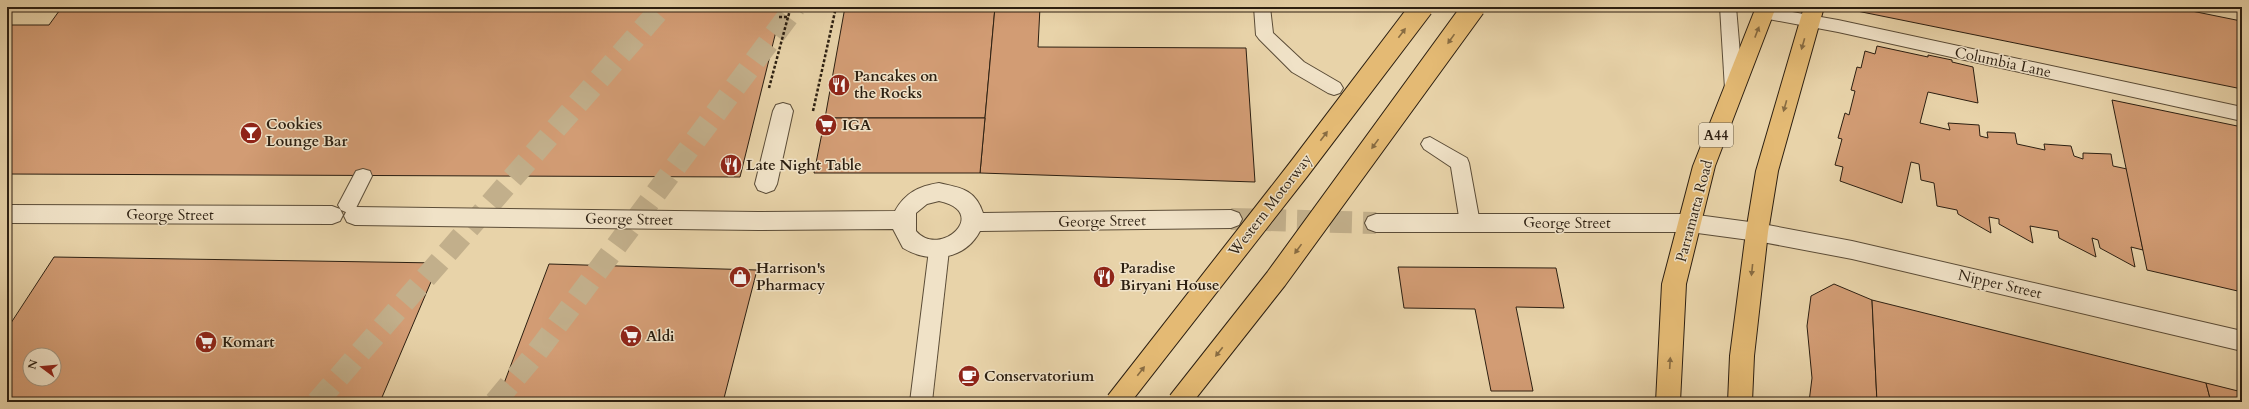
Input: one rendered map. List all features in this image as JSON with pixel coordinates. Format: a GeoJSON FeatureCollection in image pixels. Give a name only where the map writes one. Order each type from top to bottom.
{"type":"FeatureCollection","features":[{"type":"Feature","properties":{"kind":"highway","name":"Western Motorway"},"geometry":{"type":"LineString","coordinates":[[1117,402],[1299,169],[1422,7]]}},
{"type":"Feature","properties":{"kind":"highway"},"geometry":{"type":"LineString","coordinates":[[1180,402],[1276,279],[1474,7]]}},
{"type":"Feature","properties":{"kind":"highway","name":"Parramatta Road"},"geometry":{"type":"LineString","coordinates":[[1668,402],[1674,284],[1704,166],[1765,10]]}},
{"type":"Feature","properties":{"kind":"highway"},"geometry":{"type":"LineString","coordinates":[[1740,402],[1742,356],[1757,232],[1767,171],[1812,13]]}},
{"type":"Feature","properties":{"kind":"highway"},"geometry":{"type":"LineString","coordinates":[[1728,402],[1742,356]]}},
{"type":"Feature","properties":{"kind":"street"},"geometry":{"type":"LineString","coordinates":[[766,184],[783,111]]}},
{"type":"Feature","properties":{"kind":"street"},"geometry":{"type":"LineString","coordinates":[[939,192],[957,194],[964,199],[973,211],[974,222],[966,236],[958,244],[939,250],[927,249],[915,245],[907,237],[903,227],[904,220],[906,212],[913,202],[930,193],[939,192]]}},
{"type":"Feature","properties":{"kind":"street","name":"George Street"},"geometry":{"type":"LineString","coordinates":[[7,214],[345,212],[758,221],[904,220]]}},
{"type":"Feature","properties":{"kind":"street","name":"George Street"},"geometry":{"type":"LineString","coordinates":[[974,222],[1230,219]]}},
{"type":"Feature","properties":{"kind":"street","name":"George Street"},"geometry":{"type":"LineString","coordinates":[[1376,223],[1690,223],[1757,232]]}},
{"type":"Feature","properties":{"kind":"street","name":"Nipper Street"},"geometry":{"type":"LineString","coordinates":[[1757,232],[1852,250],[2242,341]]}},
{"type":"Feature","properties":{"kind":"lane"},"geometry":{"type":"LineString","coordinates":[[1262,7],[1265,35],[1298,67],[1334,88]]}},
{"type":"Feature","properties":{"kind":"lane"},"geometry":{"type":"LineString","coordinates":[[1728,7],[1734,90]]}},
{"type":"Feature","properties":{"kind":"lane","name":"Columbia Lane"},"geometry":{"type":"LineString","coordinates":[[1765,10],[1812,13],[2242,114]]}},
{"type":"Feature","properties":{"kind":"lane"},"geometry":{"type":"LineString","coordinates":[[1430,144],[1460,163],[1470,223]]}},
{"type":"Feature","properties":{"kind":"lane"},"geometry":{"type":"LineString","coordinates":[[345,212],[363,176]]}},
{"type":"Feature","properties":{"kind":"lane"},"geometry":{"type":"LineString","coordinates":[[921,402],[939,250]]}},
{"type":"Feature","properties":{"kind":"path"},"geometry":{"type":"LineString","coordinates":[[783,111],[769,88],[791,7]]}},
{"type":"Feature","properties":{"kind":"path"},"geometry":{"type":"LineString","coordinates":[[812,113],[836,7]]}},
{"type":"Feature","properties":{"kind":"path"},"geometry":{"type":"LineString","coordinates":[[779,17],[788,17]]}},
{"type":"Feature","properties":{"kind":"building"},"geometry":{"type":"Polygon","coordinates":[[[62,7],[782,7],[740,177],[7,174],[7,25],[49,25],[62,7]]]}},
{"type":"Feature","properties":{"kind":"building"},"geometry":{"type":"Polygon","coordinates":[[[845,7],[995,7],[985,118],[825,118],[845,7]]]}},
{"type":"Feature","properties":{"kind":"building"},"geometry":{"type":"Polygon","coordinates":[[[995,7],[1040,7],[1038,47],[1246,48],[1255,182],[980,173],[995,7]]]}},
{"type":"Feature","properties":{"kind":"building"},"geometry":{"type":"Polygon","coordinates":[[[1853,7],[2172,7],[2241,21],[2242,89],[1852,10],[1853,7]]]}},
{"type":"Feature","properties":{"kind":"building"},"geometry":{"type":"Polygon","coordinates":[[[1877,46],[1928,57],[1928,55],[1952,60],[1952,62],[1973,67],[1978,103],[1928,92],[1920,123],[1950,130],[1948,123],[1979,125],[1980,136],[1988,138],[1987,132],[2015,133],[2017,144],[2045,150],[2044,144],[2071,146],[2074,156],[2083,159],[2083,153],[2111,154],[2113,166],[2127,169],[2143,250],[2131,247],[2135,267],[2100,248],[2098,240],[2092,238],[2096,257],[2059,238],[2058,231],[2030,226],[2033,243],[1999,224],[1999,219],[1989,217],[1991,233],[1958,214],[1957,210],[1937,206],[1934,183],[1921,180],[1919,164],[1911,162],[1902,203],[1840,181],[1843,167],[1835,165],[1842,139],[1838,138],[1845,113],[1849,115],[1855,91],[1851,90],[1857,67],[1861,68],[1865,51],[1875,54],[1877,46]]]}},
{"type":"Feature","properties":{"kind":"building"},"geometry":{"type":"Polygon","coordinates":[[[2112,100],[2242,127],[2242,292],[2147,270],[2112,100]]]}},
{"type":"Feature","properties":{"kind":"building"},"geometry":{"type":"Polygon","coordinates":[[[825,118],[985,118],[980,173],[814,173],[825,118]]]}},
{"type":"Feature","properties":{"kind":"building","name":"Komart"},"geometry":{"type":"Polygon","coordinates":[[[54,257],[439,263],[380,402],[7,402],[7,329],[54,257]]]}},
{"type":"Feature","properties":{"kind":"building","name":"Aldi"},"geometry":{"type":"Polygon","coordinates":[[[549,264],[757,270],[723,402],[497,402],[549,264]]]}},
{"type":"Feature","properties":{"kind":"building"},"geometry":{"type":"Polygon","coordinates":[[[1398,267],[1556,268],[1564,308],[1516,307],[1533,391],[1491,391],[1475,309],[1404,308],[1398,267]]]}},
{"type":"Feature","properties":{"kind":"building"},"geometry":{"type":"Polygon","coordinates":[[[1834,284],[1872,300],[1877,402],[1809,402],[1812,378],[1807,326],[1811,296],[1834,284]]]}},
{"type":"Feature","properties":{"kind":"building"},"geometry":{"type":"Polygon","coordinates":[[[1872,300],[2206,383],[2211,402],[1877,402],[1872,300]]]}},
{"type":"Feature","properties":{"kind":"building"},"geometry":{"type":"Polygon","coordinates":[[[2206,383],[2242,392],[2242,402],[2211,402],[2206,383]]]}},
{"type":"Feature","properties":{"kind":"tunnel"},"geometry":{"type":"LineString","coordinates":[[317,402],[662,7]]}},
{"type":"Feature","properties":{"kind":"tunnel"},"geometry":{"type":"LineString","coordinates":[[495,402],[537,352],[795,7]]}},
{"type":"Feature","properties":{"kind":"tunnel"},"geometry":{"type":"LineString","coordinates":[[1231,219],[1376,223]]}},
{"type":"Feature","properties":{"kind":"place","name":"Pancakes on the Rocks"},"geometry":{"type":"Point","coordinates":[839,85]}},
{"type":"Feature","properties":{"kind":"place","name":"IGA"},"geometry":{"type":"Point","coordinates":[826,125]}},
{"type":"Feature","properties":{"kind":"place","name":"Cookies Lounge Bar"},"geometry":{"type":"Point","coordinates":[251,133]}},
{"type":"Feature","properties":{"kind":"place","name":"Late Night Table"},"geometry":{"type":"Point","coordinates":[731,165]}},
{"type":"Feature","properties":{"kind":"place","name":"Harrison's Pharmacy"},"geometry":{"type":"Point","coordinates":[740,277]}},
{"type":"Feature","properties":{"kind":"place","name":"Paradise Biryani House"},"geometry":{"type":"Point","coordinates":[1104,277]}},
{"type":"Feature","properties":{"kind":"place","name":"Aldi"},"geometry":{"type":"Point","coordinates":[631,336]}},
{"type":"Feature","properties":{"kind":"place","name":"Komart"},"geometry":{"type":"Point","coordinates":[206,342]}},
{"type":"Feature","properties":{"kind":"place","name":"Conservatorium"},"geometry":{"type":"Point","coordinates":[969,376]}}]}
